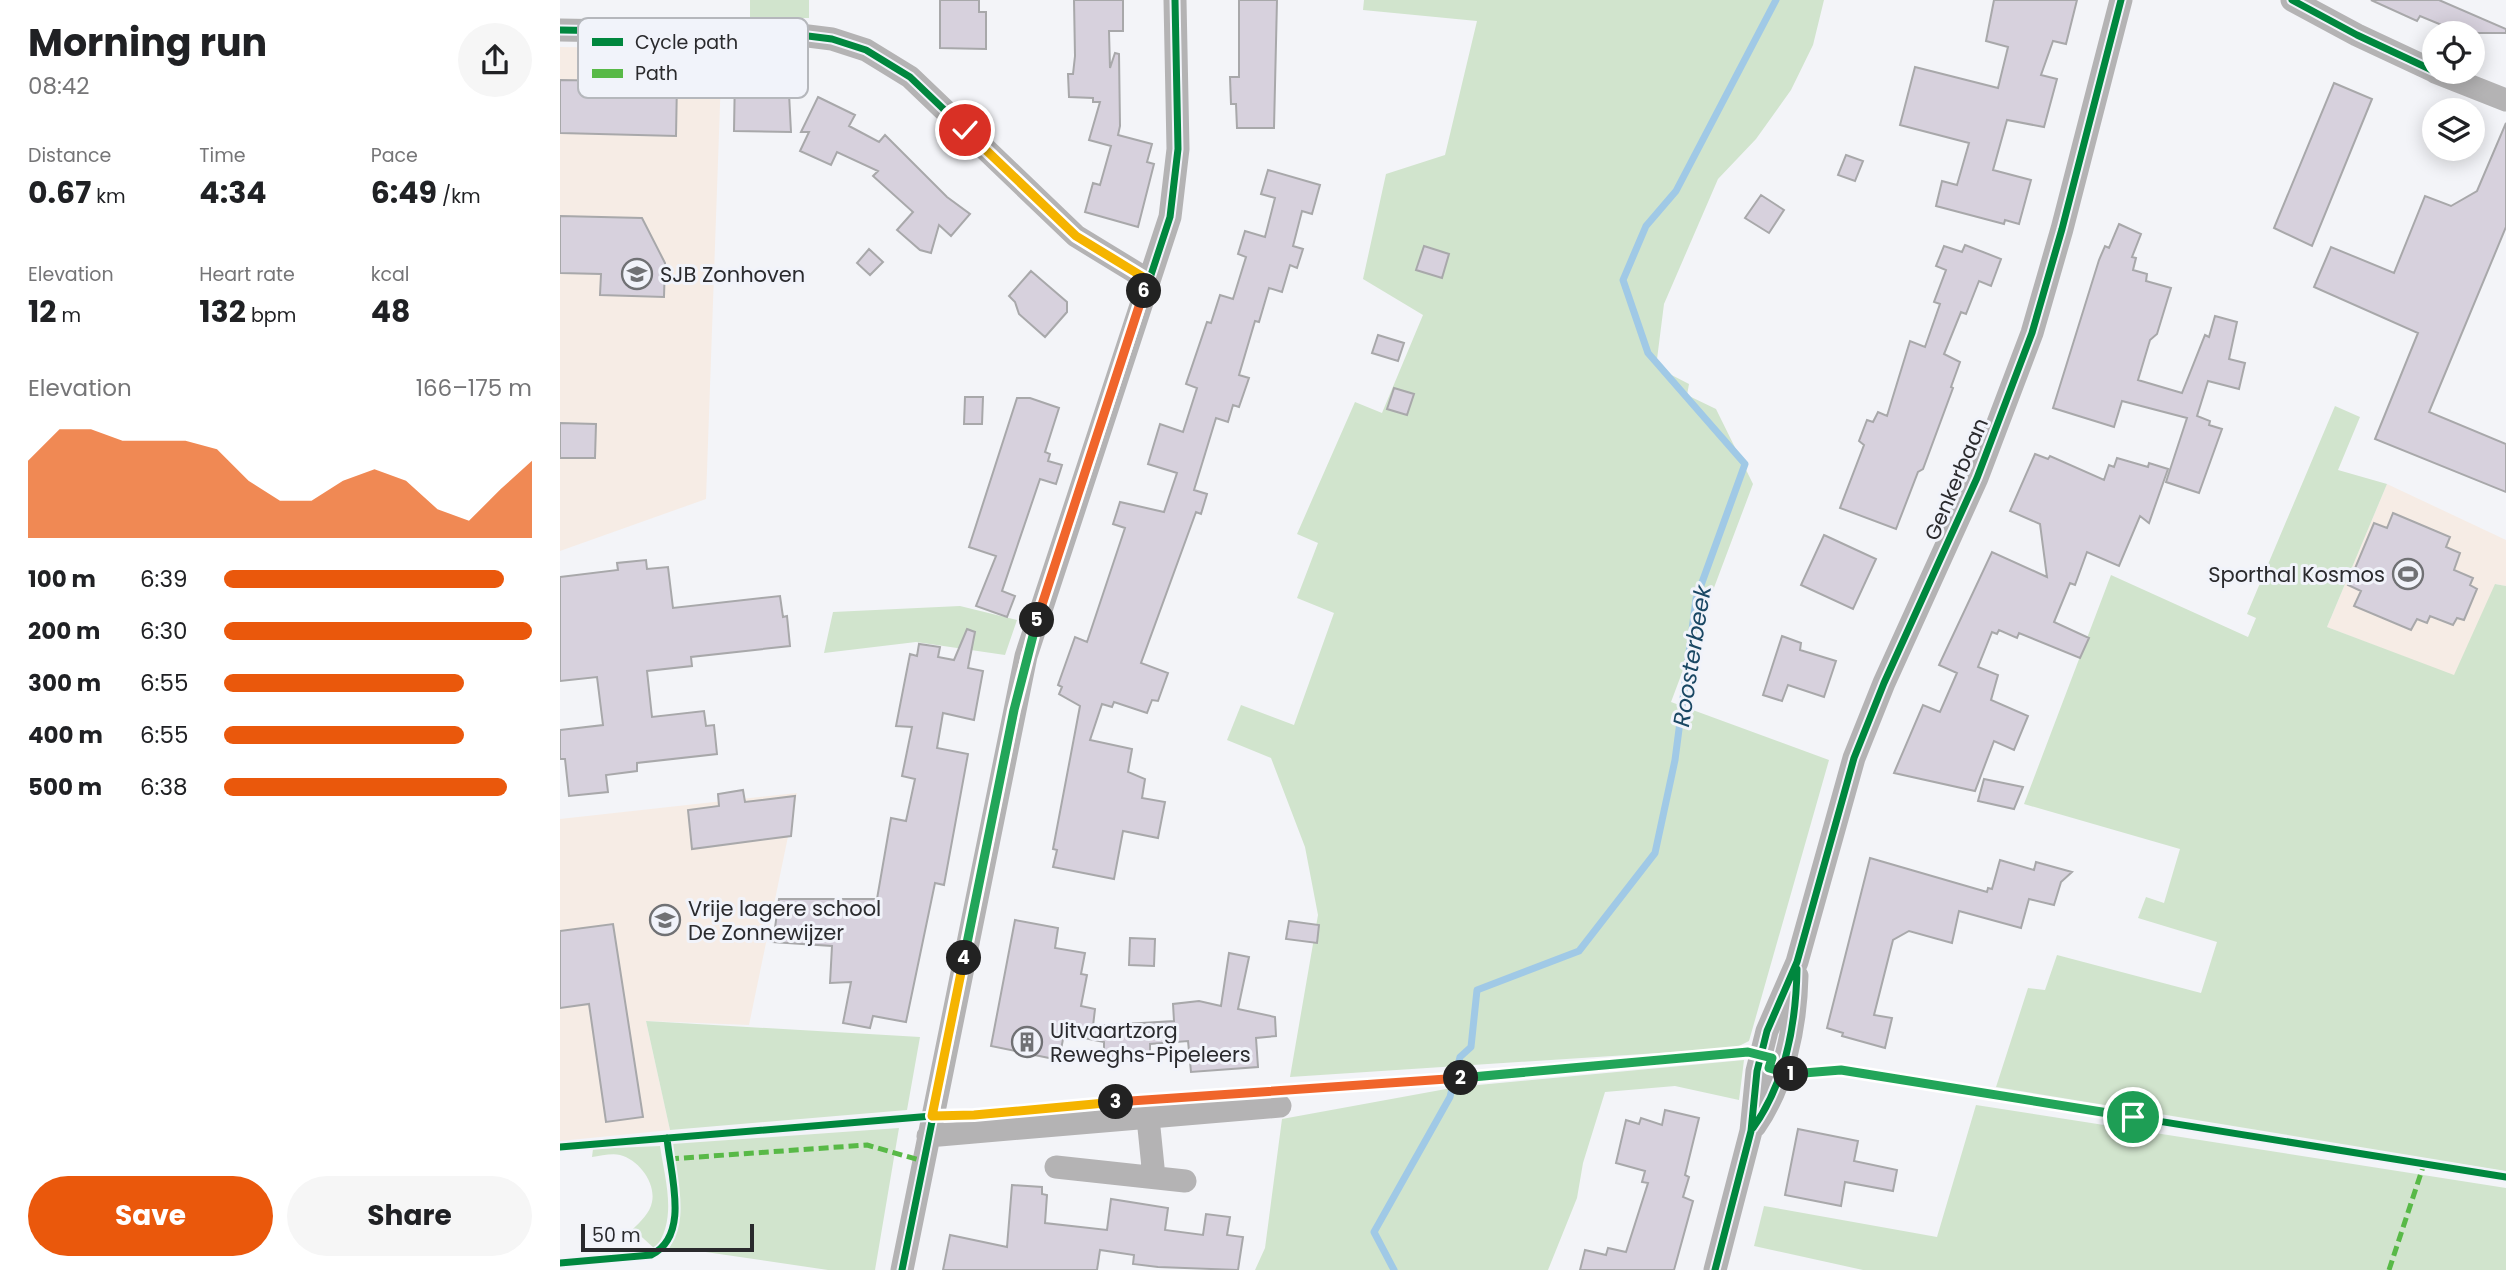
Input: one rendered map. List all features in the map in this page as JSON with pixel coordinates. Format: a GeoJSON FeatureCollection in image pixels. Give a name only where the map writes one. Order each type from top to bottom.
{"type":"FeatureCollection","features":[{"type":"Feature","properties":{"kind":"street"},"geometry":{"type":"LineString","coordinates":[[902,1270],[1026,656],[1170,217],[1178,149],[1175,0]]}},
{"type":"Feature","properties":{"kind":"street","name":"Genkerbaan"},"geometry":{"type":"LineString","coordinates":[[1715,1270],[1751,1131],[1767,1109],[1783,1063],[1795,998],[1797,962],[1854,758],[1884,683],[1978,478],[2032,333],[2062,229],[2121,0]]}},
{"type":"Feature","properties":{"kind":"street"},"geometry":{"type":"LineString","coordinates":[[2292,0],[2357,35],[2422,65]]}},
{"type":"Feature","properties":{"kind":"street"},"geometry":{"type":"LineString","coordinates":[[560,30],[578,30]]}},
{"type":"Feature","properties":{"kind":"street"},"geometry":{"type":"LineString","coordinates":[[808,36],[832,39],[866,50],[910,77],[1076,236],[1148,280]]}},
{"type":"Feature","properties":{"kind":"street"},"geometry":{"type":"LineString","coordinates":[[2467,84],[2506,100]]}},
{"type":"Feature","properties":{"kind":"street"},"geometry":{"type":"LineString","coordinates":[[928,1136],[1280,1106]]}},
{"type":"Feature","properties":{"kind":"street"},"geometry":{"type":"LineString","coordinates":[[1147,1118],[1154,1177]]}},
{"type":"Feature","properties":{"kind":"street"},"geometry":{"type":"LineString","coordinates":[[1056,1167],[1185,1181]]}},
{"type":"Feature","properties":{"kind":"shaded area","name":"SJB Zonhoven"},"geometry":{"type":"Polygon","coordinates":[[[560,47],[578,47],[578,98],[720,98],[706,499],[560,551],[560,47]]]}},
{"type":"Feature","properties":{"kind":"shaded area"},"geometry":{"type":"Polygon","coordinates":[[[2387,484],[2506,540],[2506,586],[2496,584],[2454,676],[2327,627],[2387,484]]]}},
{"type":"Feature","properties":{"kind":"shaded area","name":"Vrije lagere school De Zonnewijzer"},"geometry":{"type":"Polygon","coordinates":[[[797,793],[749,1025],[646,1021],[670,1130],[560,1141],[560,819],[797,793]]]}},
{"type":"Feature","properties":{"kind":"green space"},"geometry":{"type":"Polygon","coordinates":[[[750,0],[809,0],[809,18],[750,18],[750,0]]]}},
{"type":"Feature","properties":{"kind":"green space"},"geometry":{"type":"Polygon","coordinates":[[[1364,0],[1824,0],[1813,45],[1791,90],[1756,139],[1718,179],[1664,304],[1656,367],[1689,384],[1687,395],[1716,409],[1753,484],[1671,702],[1829,760],[1749,1041],[1735,1048],[1290,1077],[1318,915],[1305,847],[1271,758],[1227,740],[1241,705],[1294,725],[1334,613],[1297,598],[1318,543],[1297,534],[1355,402],[1382,413],[1423,315],[1363,279],[1386,174],[1445,155],[1477,21],[1363,10],[1364,0]]]}},
{"type":"Feature","properties":{"kind":"green space"},"geometry":{"type":"Polygon","coordinates":[[[2335,406],[2360,417],[2338,470],[2387,484],[2327,627],[2454,675],[2495,584],[2506,586],[2506,1171],[1996,1087],[2028,988],[2045,990],[2057,955],[2201,993],[2217,942],[2138,918],[2146,897],[2164,903],[2180,849],[2024,804],[2111,575],[2248,637],[2256,618],[2247,614],[2335,406]]]}},
{"type":"Feature","properties":{"kind":"green space"},"geometry":{"type":"Polygon","coordinates":[[[960,606],[1017,620],[1005,655],[916,642],[824,653],[833,612],[960,606]]]}},
{"type":"Feature","properties":{"kind":"green space"},"geometry":{"type":"Polygon","coordinates":[[[646,1021],[920,1037],[907,1110],[670,1130],[646,1021]]]}},
{"type":"Feature","properties":{"kind":"green space"},"geometry":{"type":"Polygon","coordinates":[[[1744,1060],[1739,1100],[1675,1086],[1605,1092],[1583,1163],[1577,1198],[1548,1270],[1255,1270],[1265,1248],[1282,1119],[1457,1087],[1744,1060]]]}},
{"type":"Feature","properties":{"kind":"green space"},"geometry":{"type":"Polygon","coordinates":[[[1976,1105],[2506,1188],[2506,1270],[1863,1270],[1754,1246],[1764,1206],[1937,1237],[1976,1105]]]}},
{"type":"Feature","properties":{"kind":"green space"},"geometry":{"type":"Polygon","coordinates":[[[899,1128],[875,1270],[828,1270],[678,1248],[668,1251],[677,1225],[679,1198],[672,1144],[899,1128]]]}},
{"type":"Feature","properties":{"kind":"green space"},"geometry":{"type":"Polygon","coordinates":[[[660,1146],[667,1186],[668,1212],[662,1237],[655,1249],[633,1229],[647,1214],[652,1202],[653,1195],[645,1173],[634,1162],[620,1155],[592,1157],[593,1149],[660,1146]]]}},
{"type":"Feature","properties":{"kind":"building"},"geometry":{"type":"Polygon","coordinates":[[[940,0],[979,0],[979,12],[986,12],[986,49],[940,48],[940,0]]]}},
{"type":"Feature","properties":{"kind":"building"},"geometry":{"type":"Polygon","coordinates":[[[1074,0],[1123,0],[1123,31],[1109,31],[1110,68],[1115,53],[1119,54],[1118,135],[1152,144],[1147,162],[1154,164],[1138,227],[1085,212],[1093,183],[1100,185],[1111,146],[1089,140],[1100,102],[1093,102],[1093,98],[1069,97],[1068,74],[1073,74],[1075,56],[1074,0]]]}},
{"type":"Feature","properties":{"kind":"building"},"geometry":{"type":"Polygon","coordinates":[[[1239,0],[1277,0],[1274,128],[1237,128],[1236,104],[1231,104],[1230,77],[1239,77],[1239,0]]]}},
{"type":"Feature","properties":{"kind":"building"},"geometry":{"type":"Polygon","coordinates":[[[1994,0],[2077,0],[2066,44],[2053,41],[2041,75],[2057,79],[2044,127],[2007,120],[1993,170],[2031,180],[2019,224],[2005,220],[2004,224],[1936,206],[1942,181],[1957,185],[1969,143],[1900,125],[1915,67],[1998,88],[2008,47],[1986,41],[1994,0]]]}},
{"type":"Feature","properties":{"kind":"building"},"geometry":{"type":"Polygon","coordinates":[[[2371,0],[2439,0],[2506,29],[2506,33],[2485,33],[2485,21],[2432,21],[2420,16],[2417,21],[2371,0]]]}},
{"type":"Feature","properties":{"kind":"building"},"geometry":{"type":"Polygon","coordinates":[[[560,80],[578,80],[578,98],[677,98],[676,136],[560,133],[560,80]]]}},
{"type":"Feature","properties":{"kind":"building"},"geometry":{"type":"Polygon","coordinates":[[[2334,83],[2372,99],[2312,246],[2274,228],[2334,83]]]}},
{"type":"Feature","properties":{"kind":"building"},"geometry":{"type":"Polygon","coordinates":[[[818,97],[855,115],[849,126],[879,142],[885,135],[947,197],[970,214],[951,236],[939,225],[931,253],[920,250],[897,230],[913,212],[873,176],[878,171],[837,152],[831,165],[800,151],[809,132],[801,132],[818,97]]]}},
{"type":"Feature","properties":{"kind":"building"},"geometry":{"type":"Polygon","coordinates":[[[735,98],[789,98],[791,132],[734,131],[735,98]]]}},
{"type":"Feature","properties":{"kind":"building"},"geometry":{"type":"Polygon","coordinates":[[[2506,123],[2506,227],[2429,412],[2506,444],[2506,492],[2375,439],[2418,333],[2314,287],[2331,247],[2394,273],[2425,196],[2451,206],[2477,191],[2506,123]]]}},
{"type":"Feature","properties":{"kind":"building"},"geometry":{"type":"Polygon","coordinates":[[[1846,155],[1863,161],[1855,181],[1838,175],[1846,155]]]}},
{"type":"Feature","properties":{"kind":"building"},"geometry":{"type":"Polygon","coordinates":[[[1268,170],[1320,185],[1312,214],[1302,211],[1293,246],[1303,249],[1297,268],[1290,265],[1282,292],[1269,288],[1259,322],[1255,321],[1239,375],[1249,378],[1239,407],[1233,405],[1228,422],[1216,418],[1194,490],[1207,494],[1201,514],[1196,512],[1141,663],[1168,673],[1158,701],[1152,700],[1147,713],[1114,702],[1112,707],[1102,704],[1090,740],[1132,749],[1128,772],[1145,779],[1142,798],[1165,802],[1158,838],[1123,831],[1114,879],[1053,867],[1057,850],[1053,849],[1080,706],[1059,694],[1062,687],[1058,685],[1075,637],[1087,642],[1125,528],[1113,524],[1120,502],[1164,512],[1177,473],[1148,464],[1160,424],[1183,432],[1197,388],[1186,384],[1207,322],[1211,323],[1220,295],[1233,299],[1246,257],[1238,254],[1245,231],[1265,237],[1275,198],[1261,194],[1268,170]]]}},
{"type":"Feature","properties":{"kind":"building"},"geometry":{"type":"Polygon","coordinates":[[[1761,195],[1784,210],[1769,233],[1745,218],[1761,195]]]}},
{"type":"Feature","properties":{"kind":"building"},"geometry":{"type":"Polygon","coordinates":[[[560,216],[642,218],[665,263],[664,297],[600,295],[601,274],[560,273],[560,216]]]}},
{"type":"Feature","properties":{"kind":"building"},"geometry":{"type":"Polygon","coordinates":[[[2119,224],[2141,234],[2132,257],[2136,258],[2133,270],[2147,274],[2146,281],[2171,288],[2157,334],[2150,340],[2138,380],[2182,393],[2205,335],[2209,337],[2215,316],[2237,322],[2229,359],[2245,363],[2239,389],[2208,381],[2197,416],[2210,421],[2209,425],[2222,429],[2199,493],[2166,482],[2187,418],[2122,401],[2114,427],[2053,408],[2099,260],[2105,246],[2109,248],[2119,224]]]}},
{"type":"Feature","properties":{"kind":"building"},"geometry":{"type":"Polygon","coordinates":[[[1965,245],[2001,259],[1991,286],[1979,281],[1966,314],[1961,312],[1944,354],[1960,362],[1951,387],[1953,388],[1923,469],[1918,472],[1896,529],[1840,508],[1864,445],[1859,441],[1867,420],[1873,422],[1878,412],[1887,416],[1910,341],[1925,347],[1940,304],[1934,302],[1946,270],[1936,266],[1944,246],[1962,252],[1965,245]]]}},
{"type":"Feature","properties":{"kind":"building"},"geometry":{"type":"Polygon","coordinates":[[[1424,246],[1449,254],[1442,278],[1416,270],[1424,246]]]}},
{"type":"Feature","properties":{"kind":"building"},"geometry":{"type":"Polygon","coordinates":[[[869,249],[883,262],[870,275],[857,263],[869,249]]]}},
{"type":"Feature","properties":{"kind":"building"},"geometry":{"type":"Polygon","coordinates":[[[1031,271],[1067,302],[1067,312],[1045,337],[1019,314],[1015,302],[1009,296],[1031,271]]]}},
{"type":"Feature","properties":{"kind":"building"},"geometry":{"type":"Polygon","coordinates":[[[1378,335],[1404,343],[1398,361],[1372,353],[1378,335]]]}},
{"type":"Feature","properties":{"kind":"building"},"geometry":{"type":"Polygon","coordinates":[[[1394,388],[1414,394],[1407,415],[1387,409],[1394,388]]]}},
{"type":"Feature","properties":{"kind":"building"},"geometry":{"type":"Polygon","coordinates":[[[965,397],[983,397],[982,424],[964,424],[965,397]]]}},
{"type":"Feature","properties":{"kind":"building"},"geometry":{"type":"Polygon","coordinates":[[[1017,398],[1030,398],[1059,408],[1045,452],[1050,454],[1048,461],[1062,465],[1056,484],[1040,479],[1002,591],[1015,596],[1007,617],[976,606],[996,556],[969,547],[1017,398]]]}},
{"type":"Feature","properties":{"kind":"building"},"geometry":{"type":"Polygon","coordinates":[[[560,423],[596,424],[595,458],[560,458],[560,423]]]}},
{"type":"Feature","properties":{"kind":"building"},"geometry":{"type":"Polygon","coordinates":[[[2035,454],[2048,459],[2050,456],[2104,480],[2109,465],[2114,467],[2117,458],[2148,467],[2149,463],[2168,469],[2149,523],[2140,516],[2119,566],[2087,552],[2075,585],[2070,583],[2054,622],[2089,638],[2080,658],[2019,633],[2017,638],[1999,630],[1997,634],[1992,632],[1978,667],[1998,675],[1991,700],[2028,716],[2014,750],[1994,741],[1975,791],[1894,773],[1923,705],[1940,712],[1957,673],[1939,665],[1992,552],[2047,577],[2040,524],[2010,511],[2035,454]]]}},
{"type":"Feature","properties":{"kind":"building","name":"Sporthal Kosmos"},"geometry":{"type":"Polygon","coordinates":[[[2393,513],[2450,537],[2446,547],[2460,553],[2454,570],[2473,578],[2470,585],[2477,589],[2464,620],[2457,618],[2453,625],[2430,616],[2427,623],[2417,619],[2411,630],[2354,606],[2361,591],[2348,585],[2374,523],[2387,528],[2393,513]]]}},
{"type":"Feature","properties":{"kind":"building"},"geometry":{"type":"Polygon","coordinates":[[[1824,535],[1876,559],[1853,609],[1801,585],[1824,535]]]}},
{"type":"Feature","properties":{"kind":"building"},"geometry":{"type":"Polygon","coordinates":[[[646,560],[647,569],[668,567],[673,608],[780,596],[783,617],[787,616],[790,646],[691,657],[692,666],[647,671],[652,717],[704,711],[706,726],[714,725],[717,754],[637,763],[637,771],[606,775],[608,792],[569,796],[565,759],[560,759],[560,730],[603,725],[597,677],[560,681],[560,577],[618,570],[617,563],[646,560]]]}},
{"type":"Feature","properties":{"kind":"building"},"geometry":{"type":"Polygon","coordinates":[[[967,629],[975,632],[968,668],[983,671],[974,720],[943,713],[937,748],[968,754],[944,885],[935,883],[906,1022],[873,1016],[870,1028],[843,1023],[851,982],[830,983],[832,946],[773,942],[779,899],[877,899],[891,818],[906,821],[915,779],[902,776],[912,727],[896,726],[910,654],[917,656],[919,644],[940,647],[938,657],[954,660],[967,629]]]}},
{"type":"Feature","properties":{"kind":"building"},"geometry":{"type":"Polygon","coordinates":[[[1782,636],[1801,643],[1800,650],[1836,661],[1824,697],[1788,685],[1782,701],[1763,695],[1782,636]]]}},
{"type":"Feature","properties":{"kind":"building"},"geometry":{"type":"Polygon","coordinates":[[[1984,779],[2023,787],[2014,809],[1978,801],[1984,779]]]}},
{"type":"Feature","properties":{"kind":"building"},"geometry":{"type":"Polygon","coordinates":[[[743,790],[745,802],[795,796],[791,836],[692,849],[688,810],[719,806],[718,794],[743,790]]]}},
{"type":"Feature","properties":{"kind":"building"},"geometry":{"type":"Polygon","coordinates":[[[1870,858],[1987,892],[1988,888],[1992,889],[2000,860],[2034,870],[2036,862],[2072,872],[2061,882],[2054,905],[2029,899],[2021,928],[1959,911],[1952,943],[1909,931],[1893,940],[1874,1015],[1892,1018],[1885,1048],[1842,1036],[1843,1033],[1827,1028],[1870,858]]]}},
{"type":"Feature","properties":{"kind":"building"},"geometry":{"type":"Polygon","coordinates":[[[1015,920],[1058,928],[1055,948],[1085,953],[1081,974],[1087,975],[1081,1006],[1095,1009],[1093,1026],[1174,1021],[1173,1004],[1199,1001],[1221,1006],[1229,953],[1249,957],[1238,1009],[1275,1017],[1276,1036],[1256,1038],[1258,1067],[1191,1072],[1188,1041],[1150,1044],[1150,1057],[1104,1059],[1104,1042],[1064,1034],[1059,1060],[991,1046],[1015,920]]]}},
{"type":"Feature","properties":{"kind":"building"},"geometry":{"type":"Polygon","coordinates":[[[1289,921],[1319,925],[1317,943],[1286,939],[1289,921]]]}},
{"type":"Feature","properties":{"kind":"building"},"geometry":{"type":"Polygon","coordinates":[[[613,924],[643,1117],[606,1122],[589,1004],[560,1008],[560,931],[613,924]]]}},
{"type":"Feature","properties":{"kind":"building"},"geometry":{"type":"Polygon","coordinates":[[[1130,938],[1155,939],[1154,966],[1129,965],[1130,938]]]}},
{"type":"Feature","properties":{"kind":"building"},"geometry":{"type":"Polygon","coordinates":[[[1665,1110],[1699,1118],[1685,1175],[1689,1177],[1683,1197],[1693,1201],[1674,1270],[1580,1270],[1585,1250],[1606,1255],[1608,1248],[1626,1252],[1648,1183],[1642,1182],[1645,1171],[1616,1163],[1626,1120],[1639,1124],[1641,1118],[1662,1125],[1665,1110]]]}},
{"type":"Feature","properties":{"kind":"building"},"geometry":{"type":"Polygon","coordinates":[[[1798,1129],[1858,1141],[1854,1161],[1897,1170],[1893,1191],[1845,1182],[1841,1206],[1785,1195],[1798,1129]]]}},
{"type":"Feature","properties":{"kind":"building"},"geometry":{"type":"Polygon","coordinates":[[[1012,1185],[1042,1187],[1042,1194],[1047,1195],[1045,1223],[1107,1230],[1111,1199],[1168,1208],[1165,1230],[1203,1235],[1206,1214],[1230,1217],[1227,1235],[1243,1237],[1238,1270],[1133,1264],[1134,1255],[1100,1250],[1097,1270],[943,1270],[950,1235],[1007,1247],[1012,1185]]]}},
{"type":"Feature","properties":{"kind":"waterway","name":"Roosterbeek"},"geometry":{"type":"LineString","coordinates":[[1394,1270],[1374,1232],[1450,1097],[1460,1057],[1471,1047],[1477,990],[1579,951],[1655,853],[1675,760],[1696,599],[1745,464],[1648,353],[1623,280],[1646,226],[1676,191],[1776,0]]}},
{"type":"Feature","properties":{"kind":"marked path"},"geometry":{"type":"LineString","coordinates":[[669,1159],[867,1145],[923,1161]]}},
{"type":"Feature","properties":{"kind":"marked path"},"geometry":{"type":"LineString","coordinates":[[2389,1270],[2424,1164]]}},
{"type":"Feature","properties":{"kind":"cycle path"},"geometry":{"type":"LineString","coordinates":[[902,1270],[1026,656],[1170,217],[1178,149],[1175,0]]}},
{"type":"Feature","properties":{"kind":"cycle path"},"geometry":{"type":"LineString","coordinates":[[1715,1270],[1751,1131],[1757,1071],[1767,1031],[1797,962],[1854,758],[1884,683],[1977,478],[2032,333],[2062,229],[2121,0]]}},
{"type":"Feature","properties":{"kind":"cycle path"},"geometry":{"type":"LineString","coordinates":[[2292,0],[2422,65]]}},
{"type":"Feature","properties":{"kind":"cycle path"},"geometry":{"type":"LineString","coordinates":[[560,30],[578,30]]}},
{"type":"Feature","properties":{"kind":"cycle path"},"geometry":{"type":"LineString","coordinates":[[808,36],[832,39],[866,50],[910,77],[1076,236],[1148,280]]}},
{"type":"Feature","properties":{"kind":"cycle path"},"geometry":{"type":"LineString","coordinates":[[1753,1128],[1773,1092],[1787,1052],[1797,969]]}},
{"type":"Feature","properties":{"kind":"cycle path"},"geometry":{"type":"LineString","coordinates":[[560,1147],[932,1116],[1435,1080],[1748,1052],[1772,1058],[1769,1068],[1791,1074],[1841,1070],[2506,1177]]}},
{"type":"Feature","properties":{"kind":"cycle path"},"geometry":{"type":"LineString","coordinates":[[560,1263],[651,1255],[663,1246],[671,1234],[675,1203],[667,1138]]}},
{"type":"Feature","properties":{"kind":"place","name":"SJB Zonhoven"},"geometry":{"type":"Point","coordinates":[637,274]}},
{"type":"Feature","properties":{"kind":"place","name":"Sporthal Kosmos"},"geometry":{"type":"Point","coordinates":[2408,574]}},
{"type":"Feature","properties":{"kind":"place","name":"Vrije lagere school De Zonnewijzer"},"geometry":{"type":"Point","coordinates":[665,920]}},
{"type":"Feature","properties":{"kind":"place","name":"Uitvaartzorg Reweghs-Pipeleers"},"geometry":{"type":"Point","coordinates":[1027,1042]}},
{"type":"Feature","properties":{"kind":"route"},"geometry":{"type":"LineString","coordinates":[[965,130],[1076,236],[1148,280],[1026,656],[932,1116],[974,1115],[1301,1087],[1435,1080],[1707,1058],[1748,1052],[1772,1058],[1769,1068],[1791,1074],[1841,1070],[2133,1117]]}}]}
